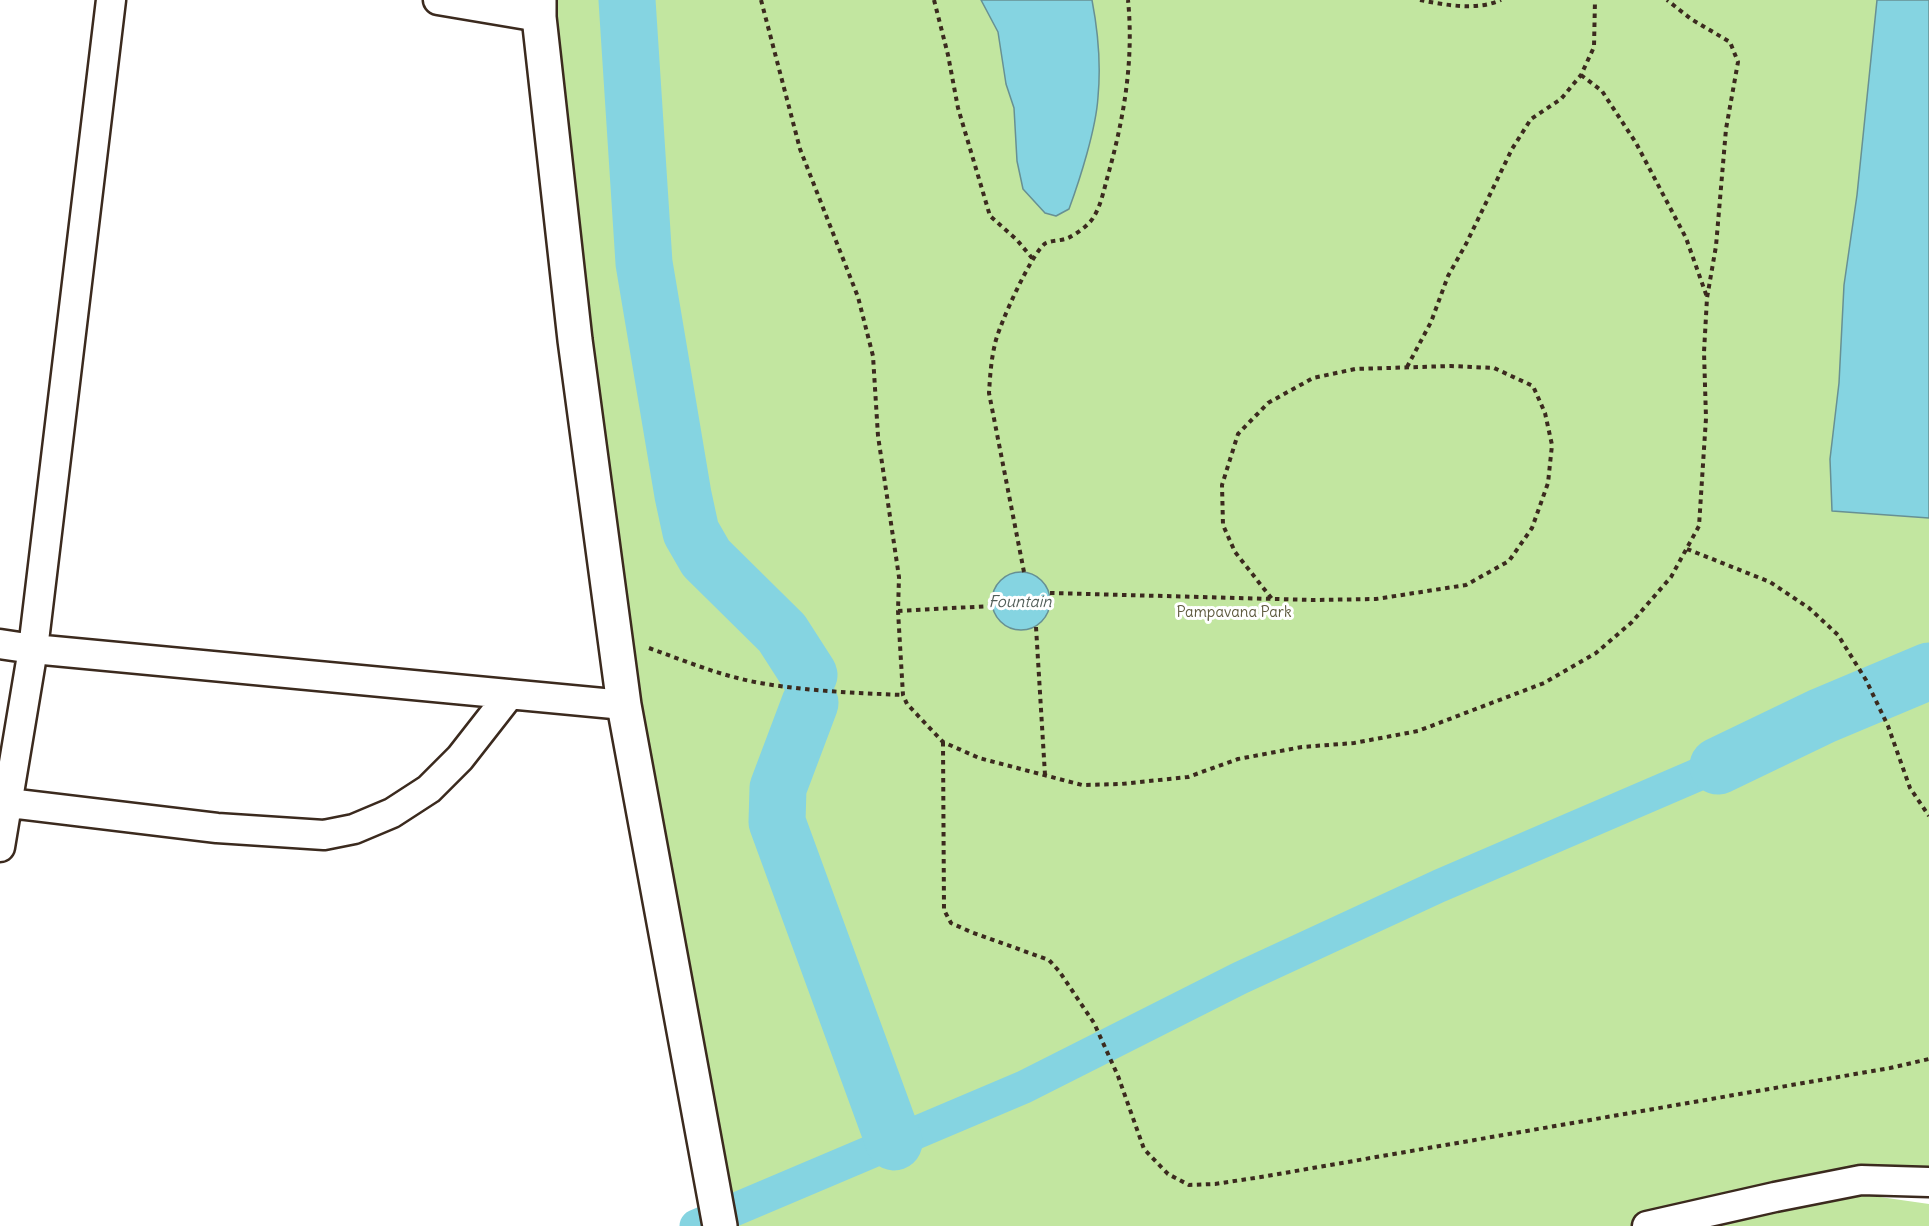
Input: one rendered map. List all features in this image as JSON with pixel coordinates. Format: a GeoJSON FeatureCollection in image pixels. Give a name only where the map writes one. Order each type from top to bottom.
{"type":"FeatureCollection","features":[{"type":"Feature","properties":{"kind":"main road"},"geometry":{"type":"LineString","coordinates":[[539,9],[575,340],[624,705],[720,1226]]}},
{"type":"Feature","properties":{"kind":"street"},"geometry":{"type":"LineString","coordinates":[[0,846],[3,802],[33,649],[111,0]]}},
{"type":"Feature","properties":{"kind":"street"},"geometry":{"type":"LineString","coordinates":[[438,0],[539,9]]}},
{"type":"Feature","properties":{"kind":"street"},"geometry":{"type":"LineString","coordinates":[[0,644],[624,705]]}},
{"type":"Feature","properties":{"kind":"street"},"geometry":{"type":"LineString","coordinates":[[3,802],[217,828],[324,836],[354,829],[392,813],[429,789],[460,758],[510,694]]}},
{"type":"Feature","properties":{"kind":"street"},"geometry":{"type":"LineString","coordinates":[[1647,1226],[1862,1180],[1929,1182]]}},
{"type":"Feature","properties":{"kind":"path"},"geometry":{"type":"LineString","coordinates":[[761,0],[800,149],[858,297],[873,356],[878,436],[899,577],[898,610],[903,695],[907,704],[942,742],[979,758],[1082,784],[1121,784],[1188,777],[1238,759],[1302,747],[1354,743],[1418,731],[1544,683],[1596,653],[1632,622],[1671,577],[1699,526],[1706,418],[1704,352],[1707,298],[1716,246],[1726,129],[1738,62],[1730,42],[1691,19],[1667,0]]}},
{"type":"Feature","properties":{"kind":"path"},"geometry":{"type":"LineString","coordinates":[[934,0],[958,108],[981,179],[990,216],[1017,240],[1032,258]]}},
{"type":"Feature","properties":{"kind":"path"},"geometry":{"type":"LineString","coordinates":[[1024,572],[989,393],[995,341],[1032,258],[1045,244],[1070,238],[1093,219],[1101,200],[1123,113],[1130,44],[1128,0]]}},
{"type":"Feature","properties":{"kind":"path"},"geometry":{"type":"LineString","coordinates":[[1420,0],[1450,6],[1491,4],[1501,0]]}},
{"type":"Feature","properties":{"kind":"path"},"geometry":{"type":"LineString","coordinates":[[1406,367],[1431,322],[1448,276],[1512,149],[1530,119],[1561,99],[1581,75],[1594,46],[1595,0]]}},
{"type":"Feature","properties":{"kind":"path"},"geometry":{"type":"LineString","coordinates":[[1581,75],[1602,92],[1636,142],[1686,238],[1707,298]]}},
{"type":"Feature","properties":{"kind":"path"},"geometry":{"type":"LineString","coordinates":[[1050,593],[1272,599],[1376,599],[1466,585],[1509,561],[1532,528],[1548,483],[1552,445],[1545,413],[1533,386],[1494,368],[1451,366],[1355,369],[1313,378],[1268,403],[1238,434],[1222,484],[1223,525],[1235,552],[1272,599]]}},
{"type":"Feature","properties":{"kind":"path"},"geometry":{"type":"LineString","coordinates":[[1687,549],[1770,582],[1809,608],[1838,635],[1866,680],[1888,726],[1910,788],[1929,816]]}},
{"type":"Feature","properties":{"kind":"path"},"geometry":{"type":"LineString","coordinates":[[898,610],[991,606]]}},
{"type":"Feature","properties":{"kind":"path"},"geometry":{"type":"LineString","coordinates":[[1036,627],[1045,775]]}},
{"type":"Feature","properties":{"kind":"path"},"geometry":{"type":"LineString","coordinates":[[615,635],[722,674],[758,682],[816,691],[903,695]]}},
{"type":"Feature","properties":{"kind":"path"},"geometry":{"type":"LineString","coordinates":[[942,742],[944,910],[951,922],[1048,960],[1059,971],[1094,1023],[1118,1076],[1144,1149],[1168,1174],[1189,1185],[1261,1177],[1890,1068],[1929,1059]]}},
{"type":"Feature","properties":{"kind":"green space","name":"Pampavana Park"},"geometry":{"type":"Polygon","coordinates":[[[539,0],[1929,0],[1929,1182],[1647,1226],[720,1226],[624,705],[539,0]]]}},
{"type":"Feature","properties":{"kind":"green space"},"geometry":{"type":"Polygon","coordinates":[[[1852,1193],[1929,1204],[1929,1226],[1720,1226],[1852,1193]]]}},
{"type":"Feature","properties":{"kind":"water"},"geometry":{"type":"Polygon","coordinates":[[[981,0],[1092,0],[1099,60],[1097,110],[1087,154],[1069,209],[1056,216],[1045,213],[1023,189],[1017,161],[1014,108],[1006,84],[998,32],[981,0]]]}},
{"type":"Feature","properties":{"kind":"water"},"geometry":{"type":"Polygon","coordinates":[[[1877,0],[1929,0],[1929,518],[1832,511],[1830,459],[1839,383],[1844,285],[1857,195],[1877,0]]]}},
{"type":"Feature","properties":{"kind":"water","name":"Fountain"},"geometry":{"type":"Polygon","coordinates":[[[1015,572],[1027,572],[1042,580],[1050,595],[1050,607],[1042,622],[1027,630],[1015,630],[1000,622],[992,607],[992,595],[1000,580],[1015,572]]]}},
{"type":"Feature","properties":{"kind":"waterway"},"geometry":{"type":"LineString","coordinates":[[627,0],[644,263],[691,532],[706,558],[782,633],[809,675]]}},
{"type":"Feature","properties":{"kind":"waterway"},"geometry":{"type":"LineString","coordinates":[[1718,766],[1822,716],[1929,671]]}},
{"type":"Feature","properties":{"kind":"waterway"},"geometry":{"type":"LineString","coordinates":[[810,703],[778,788],[777,822],[894,1142]]}},
{"type":"Feature","properties":{"kind":"waterway"},"geometry":{"type":"LineString","coordinates":[[696,1226],[1024,1087],[1240,978],[1439,886],[1718,766]]}}]}
